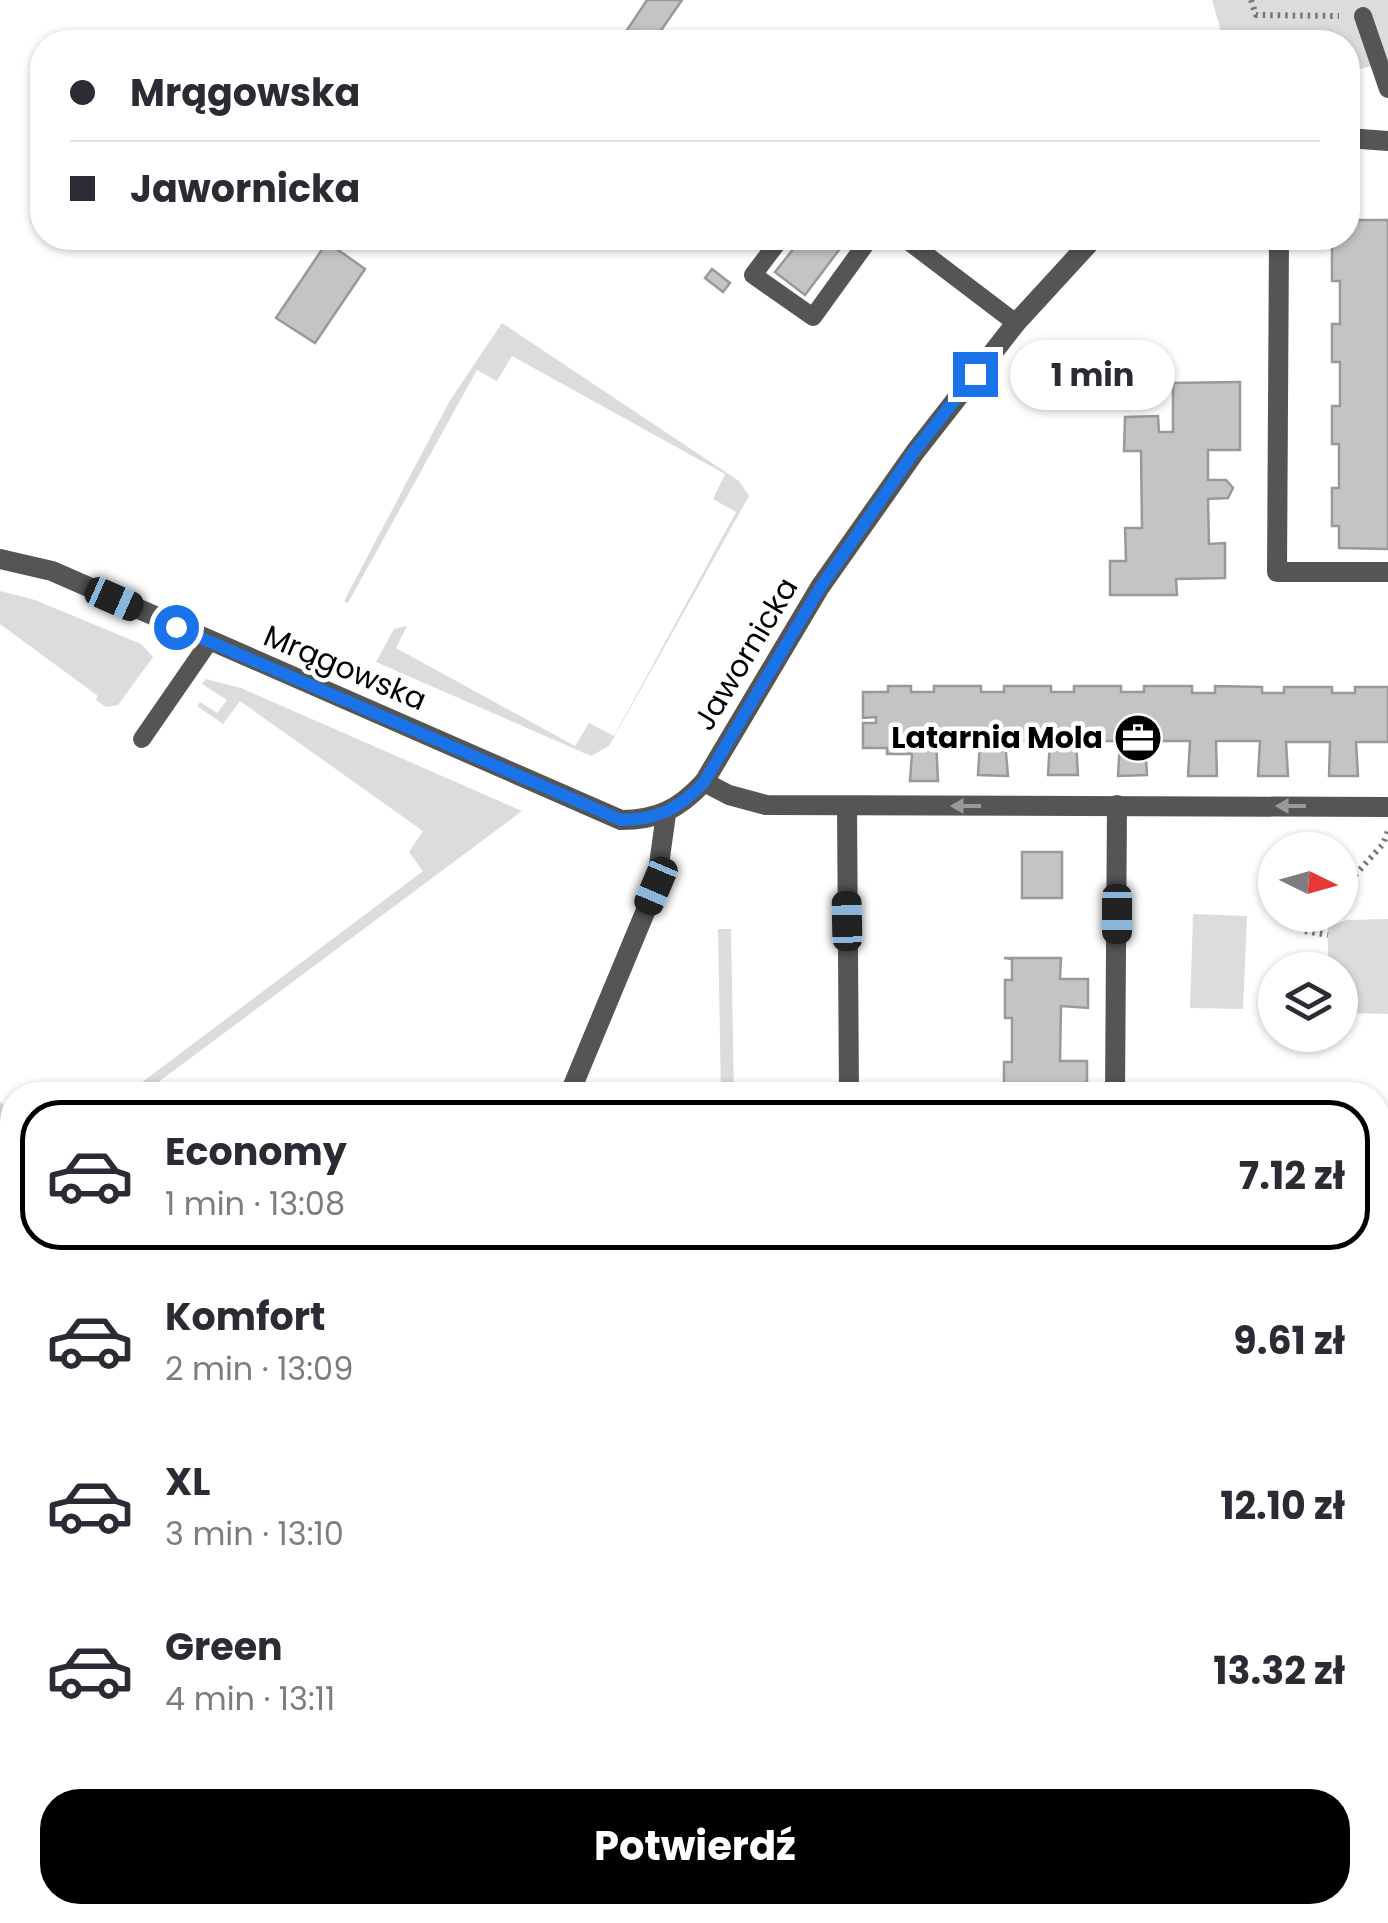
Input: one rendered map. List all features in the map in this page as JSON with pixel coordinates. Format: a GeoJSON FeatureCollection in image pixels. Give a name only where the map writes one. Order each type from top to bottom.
{"type":"FeatureCollection","features":[{"type":"Feature","properties":{"kind":"street"},"geometry":{"type":"LineString","coordinates":[[1360,139],[1388,141]]}},
{"type":"Feature","properties":{"kind":"street","name":"Jawornicka"},"geometry":{"type":"LineString","coordinates":[[666,814],[687,801],[704,782],[830,572],[914,452],[1016,323],[1083,250]]}},
{"type":"Feature","properties":{"kind":"street"},"geometry":{"type":"LineString","coordinates":[[1279,250],[1277,572],[1388,572]]}},
{"type":"Feature","properties":{"kind":"street","name":"Mrągowska"},"geometry":{"type":"LineString","coordinates":[[0,559],[52,572],[621,820],[644,820],[666,814]]}},
{"type":"Feature","properties":{"kind":"street"},"geometry":{"type":"LineString","coordinates":[[704,782],[730,795],[766,805],[1388,807]]}},
{"type":"Feature","properties":{"kind":"street"},"geometry":{"type":"LineString","coordinates":[[1114,1082],[1117,805]]}},
{"type":"Feature","properties":{"kind":"street"},"geometry":{"type":"LineString","coordinates":[[847,806],[850,1082]]}},
{"type":"Feature","properties":{"kind":"street"},"geometry":{"type":"LineString","coordinates":[[574,1082],[656,886],[666,814]]}},
{"type":"Feature","properties":{"kind":"lane"},"geometry":{"type":"LineString","coordinates":[[1362,16],[1388,88]]}},
{"type":"Feature","properties":{"kind":"lane"},"geometry":{"type":"LineString","coordinates":[[772,250],[753,275],[813,318],[861,250]]}},
{"type":"Feature","properties":{"kind":"lane"},"geometry":{"type":"LineString","coordinates":[[920,250],[1016,323]]}},
{"type":"Feature","properties":{"kind":"lane"},"geometry":{"type":"LineString","coordinates":[[142,740],[209,642]]}},
{"type":"Feature","properties":{"kind":"path"},"geometry":{"type":"LineString","coordinates":[[1252,0],[1256,15],[1362,16]]}},
{"type":"Feature","properties":{"kind":"path"},"geometry":{"type":"LineString","coordinates":[[1358,872],[1383,844],[1388,830]]}},
{"type":"Feature","properties":{"kind":"path"},"geometry":{"type":"LineString","coordinates":[[1311,932],[1328,935]]}},
{"type":"Feature","properties":{"kind":"shaded area"},"geometry":{"type":"Polygon","coordinates":[[[1212,0],[1388,0],[1388,62],[1360,69],[1360,30],[1221,30],[1212,0]]]}},
{"type":"Feature","properties":{"kind":"shaded area"},"geometry":{"type":"Polygon","coordinates":[[[502,323],[739,481],[749,496],[609,746],[591,756],[376,662],[394,629],[407,626],[396,648],[575,746],[589,723],[614,736],[736,512],[713,499],[725,474],[512,356],[497,381],[477,370],[348,603],[344,601],[449,402],[502,323]]]}},
{"type":"Feature","properties":{"kind":"shaded area"},"geometry":{"type":"Polygon","coordinates":[[[0,591],[35,600],[141,644],[153,657],[118,705],[106,707],[96,700],[98,696],[0,624],[0,591]]]}},
{"type":"Feature","properties":{"kind":"shaded area"},"geometry":{"type":"Polygon","coordinates":[[[206,679],[241,688],[522,811],[158,1082],[142,1082],[423,871],[409,852],[423,831],[240,701],[223,724],[197,706],[200,702],[217,713],[227,700],[202,684],[206,679]]]}},
{"type":"Feature","properties":{"kind":"shaded area"},"geometry":{"type":"Polygon","coordinates":[[[1193,914],[1247,916],[1243,1009],[1190,1008],[1193,914]]]}},
{"type":"Feature","properties":{"kind":"shaded area"},"geometry":{"type":"Polygon","coordinates":[[[1388,919],[1388,1014],[1358,1013],[1358,952],[1328,952],[1328,932],[1358,932],[1358,920],[1388,919]]]}},
{"type":"Feature","properties":{"kind":"shaded area"},"geometry":{"type":"Polygon","coordinates":[[[718,929],[731,929],[734,1082],[721,1082],[718,929]]]}},
{"type":"Feature","properties":{"kind":"building"},"geometry":{"type":"Polygon","coordinates":[[[647,0],[682,0],[661,30],[627,30],[647,0]]]}},
{"type":"Feature","properties":{"kind":"building"},"geometry":{"type":"Polygon","coordinates":[[[1360,220],[1388,220],[1388,549],[1339,548],[1339,526],[1332,526],[1332,488],[1339,488],[1339,444],[1332,444],[1332,406],[1340,406],[1340,362],[1332,362],[1332,324],[1340,324],[1340,281],[1332,281],[1332,250],[1360,250],[1360,220]]]}},
{"type":"Feature","properties":{"kind":"building"},"geometry":{"type":"Polygon","coordinates":[[[322,250],[338,250],[365,269],[315,343],[276,318],[322,250]]]}},
{"type":"Feature","properties":{"kind":"building"},"geometry":{"type":"Polygon","coordinates":[[[792,250],[839,250],[805,295],[775,272],[792,250]]]}},
{"type":"Feature","properties":{"kind":"building"},"geometry":{"type":"Polygon","coordinates":[[[712,269],[730,283],[723,292],[705,278],[712,269]]]}},
{"type":"Feature","properties":{"kind":"building"},"geometry":{"type":"Polygon","coordinates":[[[1240,382],[1240,450],[1208,450],[1208,480],[1226,480],[1233,488],[1228,498],[1208,499],[1209,544],[1225,543],[1225,578],[1176,579],[1177,595],[1110,595],[1110,561],[1126,561],[1125,528],[1142,528],[1141,451],[1124,451],[1125,417],[1158,416],[1159,432],[1173,432],[1173,383],[1240,382]]]}},
{"type":"Feature","properties":{"kind":"building"},"geometry":{"type":"Polygon","coordinates":[[[888,686],[934,692],[934,686],[981,686],[981,692],[1004,692],[1004,686],[1051,686],[1051,692],[1074,692],[1074,686],[1121,686],[1121,692],[1144,692],[1144,686],[1192,686],[1192,693],[1215,693],[1215,686],[1262,687],[1262,693],[1284,693],[1284,687],[1332,687],[1332,693],[1355,693],[1355,687],[1388,687],[1388,742],[1356,742],[1358,776],[1329,776],[1330,742],[1286,742],[1288,776],[1258,776],[1260,741],[1216,741],[1217,776],[1188,776],[1190,741],[1145,741],[1147,775],[1118,776],[1120,741],[1076,741],[1078,775],[1048,775],[1050,741],[1005,741],[1008,776],[978,775],[980,741],[936,740],[938,781],[910,781],[912,754],[887,754],[887,748],[863,748],[863,723],[876,723],[876,717],[863,718],[863,692],[888,692],[888,686]]]}},
{"type":"Feature","properties":{"kind":"building"},"geometry":{"type":"Polygon","coordinates":[[[1022,852],[1062,852],[1062,898],[1022,898],[1022,852]]]}},
{"type":"Feature","properties":{"kind":"building"},"geometry":{"type":"Polygon","coordinates":[[[1004,958],[1061,958],[1060,979],[1088,979],[1088,1008],[1061,1006],[1060,1061],[1087,1061],[1087,1082],[1004,1082],[1004,1062],[1012,1062],[1012,1018],[1005,1018],[1005,980],[1012,980],[1012,959],[1004,958]]]}},
{"type":"Feature","properties":{"kind":"place","name":"Latarnia Mola"},"geometry":{"type":"Point","coordinates":[1138,738]}},
{"type":"Feature","properties":{"kind":"route"},"geometry":{"type":"LineString","coordinates":[[176,627],[621,820],[644,820],[666,814],[687,801],[704,782],[820,588],[914,452],[975,374]]}}]}
